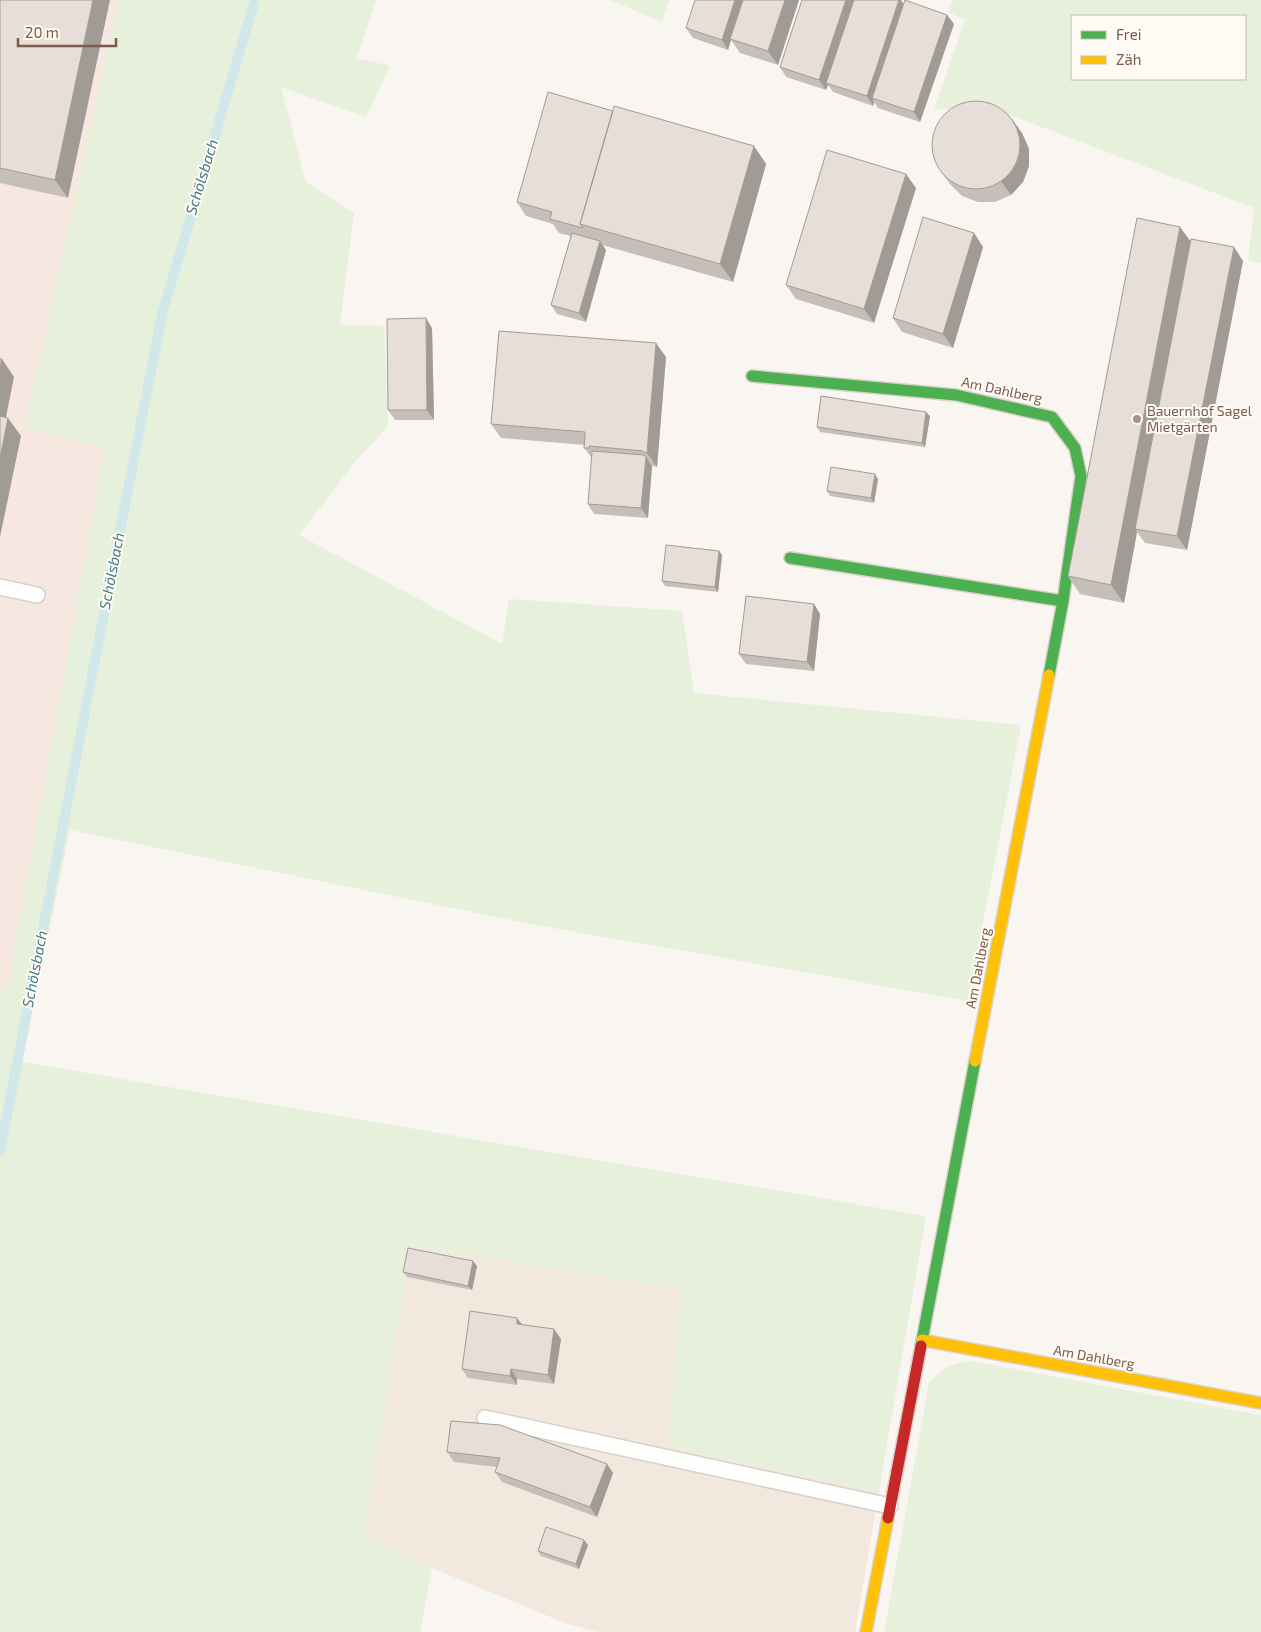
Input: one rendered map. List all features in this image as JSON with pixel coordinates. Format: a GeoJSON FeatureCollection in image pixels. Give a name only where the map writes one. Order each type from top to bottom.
{"type":"FeatureCollection","features":[{"type":"Feature","properties":{"kind":"street","name":"Am Dahlberg"},"geometry":{"type":"LineString","coordinates":[[752,376],[956,395],[1052,417],[1074,448],[1081,476],[1063,601],[866,1632]]}},
{"type":"Feature","properties":{"kind":"street"},"geometry":{"type":"LineString","coordinates":[[790,558],[1063,601]]}},
{"type":"Feature","properties":{"kind":"street","name":"Am Dahlberg"},"geometry":{"type":"LineString","coordinates":[[922,1340],[1261,1403]]}},
{"type":"Feature","properties":{"kind":"lane"},"geometry":{"type":"LineString","coordinates":[[0,587],[36,595]]}},
{"type":"Feature","properties":{"kind":"lane"},"geometry":{"type":"LineString","coordinates":[[485,1418],[890,1506]]}},
{"type":"Feature","properties":{"kind":"shaded area"},"geometry":{"type":"Polygon","coordinates":[[[0,0],[119,0],[24,428],[105,447],[7,989],[0,987],[0,0]]]}},
{"type":"Feature","properties":{"kind":"shaded area"},"geometry":{"type":"Polygon","coordinates":[[[410,1245],[681,1289],[668,1447],[879,1491],[855,1632],[598,1632],[565,1623],[432,1568],[364,1536],[410,1245]]]}},
{"type":"Feature","properties":{"kind":"green space"},"geometry":{"type":"Polygon","coordinates":[[[119,0],[376,0],[357,58],[390,66],[366,117],[281,87],[306,182],[354,213],[340,325],[384,326],[388,426],[355,462],[299,535],[502,644],[509,599],[682,611],[694,693],[1021,725],[968,1001],[536,925],[70,830],[22,1062],[926,1216],[879,1491],[668,1447],[681,1289],[411,1245],[364,1536],[432,1568],[420,1632],[0,1632],[0,987],[7,989],[105,447],[24,428],[119,0]]]}},
{"type":"Feature","properties":{"kind":"green space"},"geometry":{"type":"Polygon","coordinates":[[[610,0],[669,0],[662,22],[610,0]]]}},
{"type":"Feature","properties":{"kind":"green space"},"geometry":{"type":"Polygon","coordinates":[[[952,0],[1261,0],[1261,263],[1248,260],[1254,208],[992,108],[934,109],[965,20],[948,12],[952,0]]]}},
{"type":"Feature","properties":{"kind":"green space"},"geometry":{"type":"Polygon","coordinates":[[[971,1361],[1261,1415],[1261,1632],[884,1632],[929,1383],[947,1368],[971,1361]]]}},
{"type":"Feature","properties":{"kind":"building"},"geometry":{"type":"Polygon","coordinates":[[[0,0],[93,0],[55,180],[0,168],[0,0]]]}},
{"type":"Feature","properties":{"kind":"building"},"geometry":{"type":"Polygon","coordinates":[[[695,0],[735,0],[722,40],[686,28],[695,0]]]}},
{"type":"Feature","properties":{"kind":"building"},"geometry":{"type":"Polygon","coordinates":[[[743,0],[785,0],[768,51],[730,39],[743,0]]]}},
{"type":"Feature","properties":{"kind":"building"},"geometry":{"type":"Polygon","coordinates":[[[802,0],[846,0],[819,80],[780,67],[802,0]]]}},
{"type":"Feature","properties":{"kind":"building"},"geometry":{"type":"Polygon","coordinates":[[[854,0],[899,0],[867,96],[826,83],[854,0]]]}},
{"type":"Feature","properties":{"kind":"building"},"geometry":{"type":"Polygon","coordinates":[[[905,0],[947,15],[914,112],[872,98],[905,0]]]}},
{"type":"Feature","properties":{"kind":"building"},"geometry":{"type":"Polygon","coordinates":[[[548,92],[613,111],[580,224],[583,228],[550,219],[552,212],[517,202],[548,92]]]}},
{"type":"Feature","properties":{"kind":"building"},"geometry":{"type":"Polygon","coordinates":[[[976,101],[993,105],[1007,114],[1016,128],[1020,145],[1016,162],[1007,176],[993,185],[976,189],[959,185],[945,176],[936,162],[932,145],[936,128],[945,114],[959,105],[976,101]]]}},
{"type":"Feature","properties":{"kind":"building"},"geometry":{"type":"Polygon","coordinates":[[[614,106],[754,146],[720,264],[580,224],[614,106]]]}},
{"type":"Feature","properties":{"kind":"building"},"geometry":{"type":"Polygon","coordinates":[[[827,150],[906,174],[864,309],[786,285],[827,150]]]}},
{"type":"Feature","properties":{"kind":"building"},"geometry":{"type":"Polygon","coordinates":[[[923,217],[974,233],[943,334],[893,318],[923,217]]]}},
{"type":"Feature","properties":{"kind":"building","name":"Bauernhof Sagel Mietgärten"},"geometry":{"type":"Polygon","coordinates":[[[1137,218],[1180,227],[1111,585],[1068,576],[1137,218]]]}},
{"type":"Feature","properties":{"kind":"building"},"geometry":{"type":"Polygon","coordinates":[[[572,233],[600,241],[579,313],[551,305],[572,233]]]}},
{"type":"Feature","properties":{"kind":"building"},"geometry":{"type":"Polygon","coordinates":[[[1191,239],[1234,247],[1177,536],[1135,529],[1191,239]]]}},
{"type":"Feature","properties":{"kind":"building"},"geometry":{"type":"Polygon","coordinates":[[[426,318],[427,410],[388,410],[387,319],[426,318]]]}},
{"type":"Feature","properties":{"kind":"building"},"geometry":{"type":"Polygon","coordinates":[[[499,331],[656,343],[647,453],[643,451],[589,446],[589,448],[584,448],[585,432],[491,424],[499,331]]]}},
{"type":"Feature","properties":{"kind":"building"},"geometry":{"type":"Polygon","coordinates":[[[821,396],[926,412],[922,443],[817,427],[821,396]]]}},
{"type":"Feature","properties":{"kind":"building"},"geometry":{"type":"Polygon","coordinates":[[[0,416],[8,418],[0,458],[0,416]]]}},
{"type":"Feature","properties":{"kind":"building"},"geometry":{"type":"Polygon","coordinates":[[[592,451],[644,455],[646,457],[641,508],[588,504],[592,451]]]}},
{"type":"Feature","properties":{"kind":"building"},"geometry":{"type":"Polygon","coordinates":[[[831,467],[875,474],[871,498],[827,491],[831,467]]]}},
{"type":"Feature","properties":{"kind":"building"},"geometry":{"type":"Polygon","coordinates":[[[666,545],[719,551],[715,587],[662,581],[666,545]]]}},
{"type":"Feature","properties":{"kind":"building"},"geometry":{"type":"Polygon","coordinates":[[[746,596],[814,604],[807,662],[739,654],[746,596]]]}},
{"type":"Feature","properties":{"kind":"building"},"geometry":{"type":"Polygon","coordinates":[[[408,1248],[473,1261],[468,1286],[403,1272],[408,1248]]]}},
{"type":"Feature","properties":{"kind":"building"},"geometry":{"type":"Polygon","coordinates":[[[470,1311],[517,1318],[517,1324],[554,1329],[548,1375],[511,1369],[510,1376],[462,1369],[470,1311]]]}},
{"type":"Feature","properties":{"kind":"building"},"geometry":{"type":"Polygon","coordinates":[[[451,1421],[500,1425],[607,1464],[590,1507],[495,1472],[500,1458],[447,1452],[451,1421]]]}},
{"type":"Feature","properties":{"kind":"building"},"geometry":{"type":"Polygon","coordinates":[[[546,1527],[584,1540],[576,1564],[538,1551],[546,1527]]]}},
{"type":"Feature","properties":{"kind":"waterway","name":"Schölsbach"},"geometry":{"type":"LineString","coordinates":[[0,1151],[162,314],[255,0]]}},
{"type":"Feature","properties":{"kind":"traffic: fast"},"geometry":{"type":"LineString","coordinates":[[752,376],[956,395],[1052,417],[1075,448],[1081,476],[1063,601]]}},
{"type":"Feature","properties":{"kind":"traffic: fast"},"geometry":{"type":"LineString","coordinates":[[790,558],[1063,601],[1049,675]]}},
{"type":"Feature","properties":{"kind":"traffic: fast"},"geometry":{"type":"LineString","coordinates":[[921,1346],[975,1061]]}},
{"type":"Feature","properties":{"kind":"traffic: slow"},"geometry":{"type":"LineString","coordinates":[[975,1061],[1049,675]]}},
{"type":"Feature","properties":{"kind":"traffic: slow"},"geometry":{"type":"LineString","coordinates":[[922,1340],[1261,1403]]}},
{"type":"Feature","properties":{"kind":"traffic: slow"},"geometry":{"type":"LineString","coordinates":[[866,1632],[888,1518]]}},
{"type":"Feature","properties":{"kind":"traffic: jam"},"geometry":{"type":"LineString","coordinates":[[888,1518],[921,1346]]}},
{"type":"Feature","properties":{"kind":"place","name":"Bauernhof Sagel Mietgärten"},"geometry":{"type":"Point","coordinates":[1137,419]}}]}
